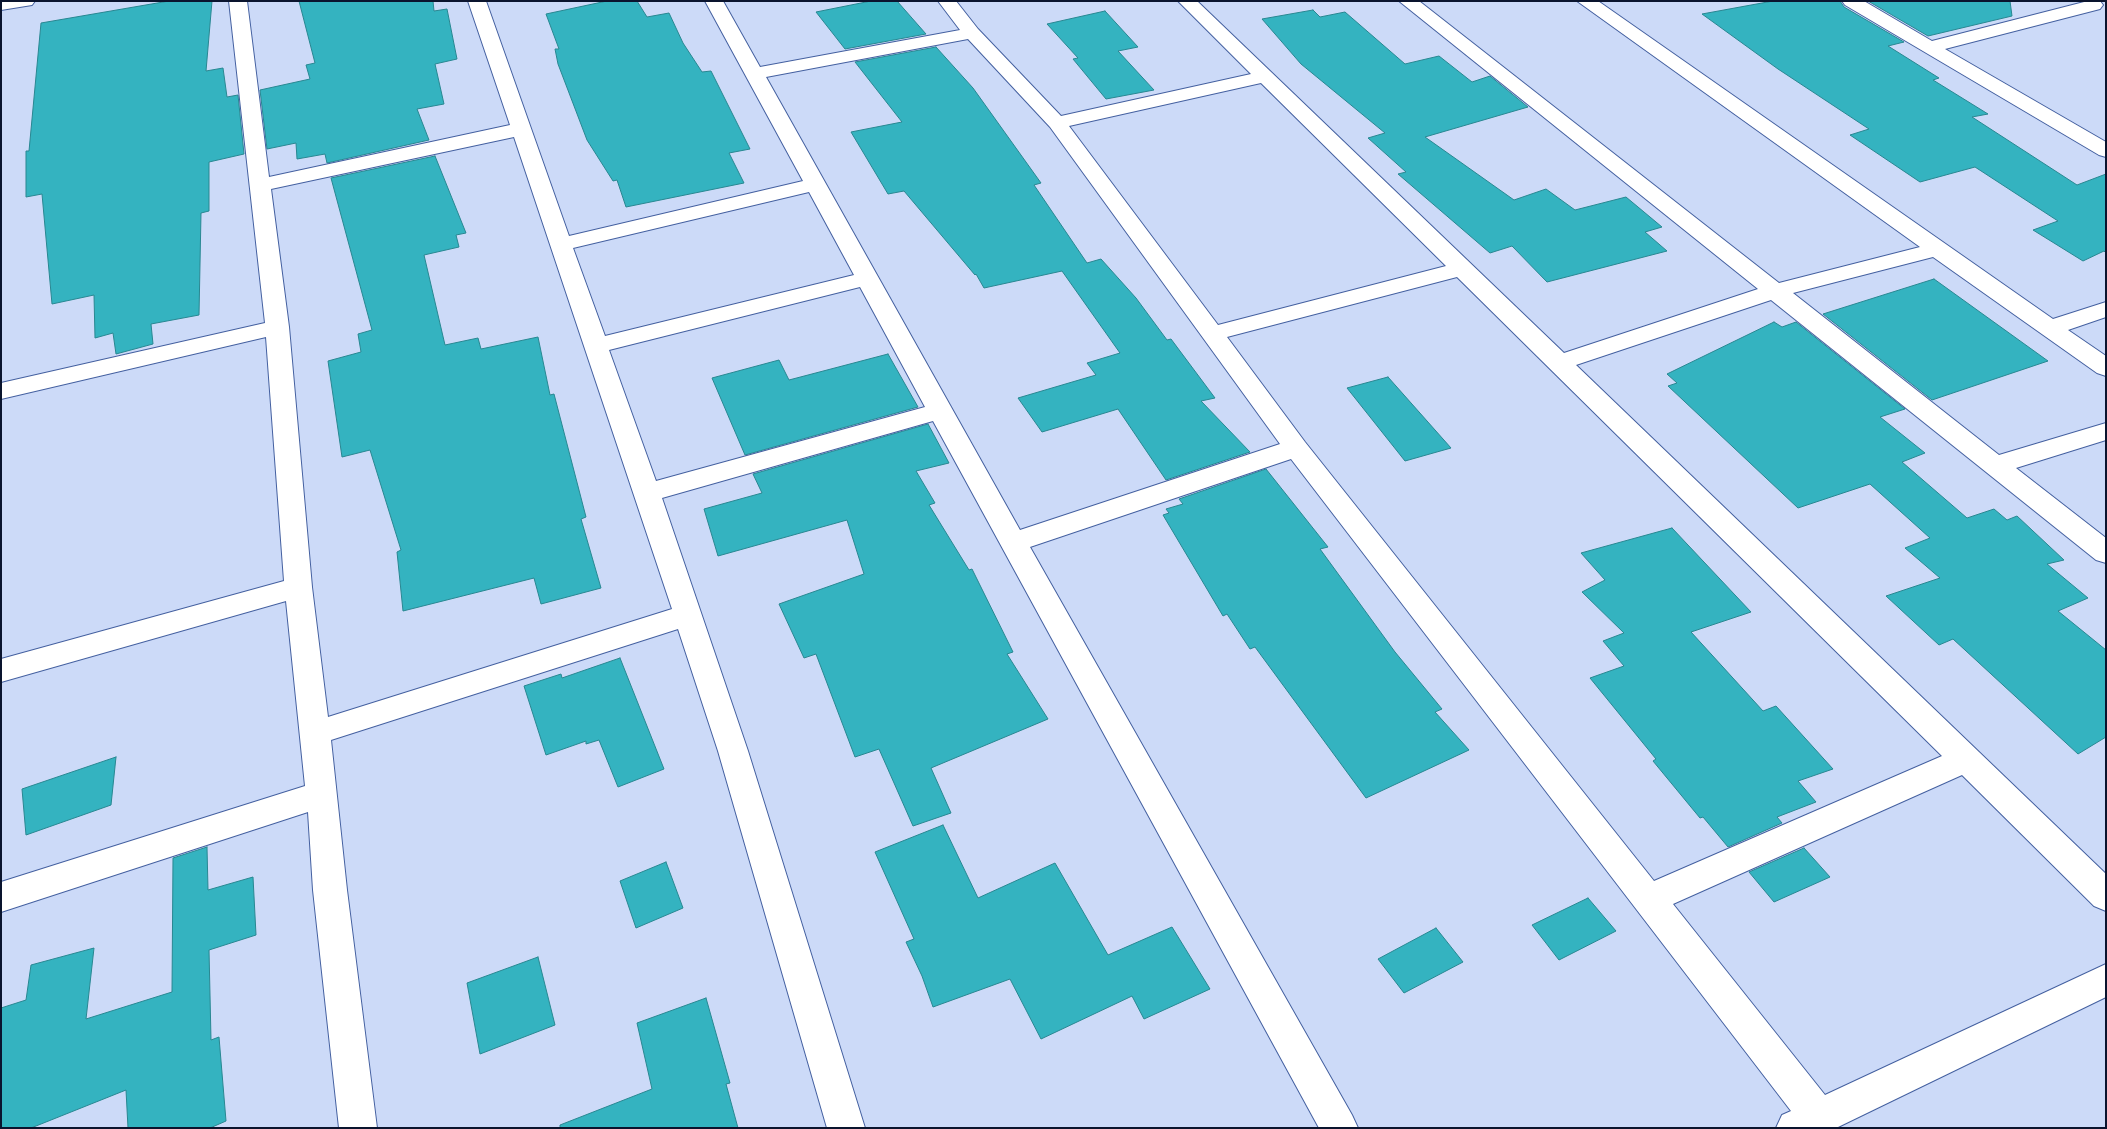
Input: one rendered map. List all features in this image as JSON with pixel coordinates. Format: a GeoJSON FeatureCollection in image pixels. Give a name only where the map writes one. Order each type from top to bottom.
{"type":"FeatureCollection","features":[{"type":"Feature","properties":{"kind":"street"},"geometry":{"type":"LineString","coordinates":[[1,6],[26,1]]}},
{"type":"Feature","properties":{"kind":"street"},"geometry":{"type":"LineString","coordinates":[[238,1],[277,327],[298,587],[322,794],[330,890],[358,1128]]}},
{"type":"Feature","properties":{"kind":"street"},"geometry":{"type":"LineString","coordinates":[[477,1],[647,493],[732,751],[846,1128]]}},
{"type":"Feature","properties":{"kind":"street"},"geometry":{"type":"LineString","coordinates":[[714,1],[1339,1128]]}},
{"type":"Feature","properties":{"kind":"street"},"geometry":{"type":"LineString","coordinates":[[947,1],[972,33],[1057,123],[1296,448],[1649,899],[1807,1122],[2106,980]]}},
{"type":"Feature","properties":{"kind":"street"},"geometry":{"type":"LineString","coordinates":[[1187,1],[2106,896]]}},
{"type":"Feature","properties":{"kind":"street"},"geometry":{"type":"LineString","coordinates":[[1408,1],[2106,554]]}},
{"type":"Feature","properties":{"kind":"street"},"geometry":{"type":"LineString","coordinates":[[1586,1],[2106,368]]}},
{"type":"Feature","properties":{"kind":"street"},"geometry":{"type":"LineString","coordinates":[[1852,1],[2105,149]]}},
{"type":"Feature","properties":{"kind":"street"},"geometry":{"type":"LineString","coordinates":[[1930,47],[2096,6]]}},
{"type":"Feature","properties":{"kind":"street"},"geometry":{"type":"LineString","coordinates":[[754,74],[972,33]]}},
{"type":"Feature","properties":{"kind":"street"},"geometry":{"type":"LineString","coordinates":[[1057,123],[1264,77]]}},
{"type":"Feature","properties":{"kind":"street"},"geometry":{"type":"LineString","coordinates":[[260,185],[521,129]]}},
{"type":"Feature","properties":{"kind":"street"},"geometry":{"type":"LineString","coordinates":[[561,244],[815,184]]}},
{"type":"Feature","properties":{"kind":"street"},"geometry":{"type":"LineString","coordinates":[[1559,363],[1775,291],[1937,249]]}},
{"type":"Feature","properties":{"kind":"street"},"geometry":{"type":"LineString","coordinates":[[1212,334],[1462,269]]}},
{"type":"Feature","properties":{"kind":"street"},"geometry":{"type":"LineString","coordinates":[[596,346],[867,278]]}},
{"type":"Feature","properties":{"kind":"street"},"geometry":{"type":"LineString","coordinates":[[2050,328],[2106,309]]}},
{"type":"Feature","properties":{"kind":"street"},"geometry":{"type":"LineString","coordinates":[[1,390],[277,327]]}},
{"type":"Feature","properties":{"kind":"street"},"geometry":{"type":"LineString","coordinates":[[647,493],[940,411]]}},
{"type":"Feature","properties":{"kind":"street"},"geometry":{"type":"LineString","coordinates":[[1996,465],[2106,431]]}},
{"type":"Feature","properties":{"kind":"street"},"geometry":{"type":"LineString","coordinates":[[1013,543],[1296,448]]}},
{"type":"Feature","properties":{"kind":"street"},"geometry":{"type":"LineString","coordinates":[[1,672],[298,587]]}},
{"type":"Feature","properties":{"kind":"street"},"geometry":{"type":"LineString","coordinates":[[315,733],[687,615]]}},
{"type":"Feature","properties":{"kind":"street"},"geometry":{"type":"LineString","coordinates":[[1649,899],[1965,760]]}},
{"type":"Feature","properties":{"kind":"street"},"geometry":{"type":"LineString","coordinates":[[1,897],[322,794]]}},
{"type":"Feature","properties":{"kind":"building"},"geometry":{"type":"Polygon","coordinates":[[[169,1],[212,1],[206,71],[223,68],[227,97],[238,95],[244,154],[209,162],[209,211],[201,213],[199,315],[151,324],[153,344],[116,354],[113,333],[95,338],[94,295],[52,304],[42,194],[26,197],[26,151],[29,151],[41,23],[169,1]]]}},
{"type":"Feature","properties":{"kind":"building"},"geometry":{"type":"Polygon","coordinates":[[[299,1],[433,1],[434,11],[447,9],[457,59],[435,64],[444,104],[417,109],[429,140],[327,163],[325,154],[297,159],[296,143],[267,149],[260,90],[310,79],[306,65],[315,63],[299,1]]]}},
{"type":"Feature","properties":{"kind":"building"},"geometry":{"type":"Polygon","coordinates":[[[607,1],[637,1],[647,17],[669,13],[683,43],[702,72],[711,71],[750,149],[729,153],[744,183],[626,207],[617,180],[613,181],[587,140],[558,64],[555,49],[559,49],[546,14],[607,1]]]}},
{"type":"Feature","properties":{"kind":"building"},"geometry":{"type":"Polygon","coordinates":[[[871,1],[897,1],[926,34],[845,49],[816,12],[871,1]]]}},
{"type":"Feature","properties":{"kind":"building"},"geometry":{"type":"Polygon","coordinates":[[[1773,1],[1840,1],[1844,7],[1904,42],[1888,46],[1939,78],[1933,80],[1988,114],[1972,117],[2077,185],[2106,174],[2106,253],[2104,251],[2083,261],[2033,230],[2058,221],[1975,167],[1920,182],[1850,135],[1869,129],[1778,69],[1702,14],[1773,1]]]}},
{"type":"Feature","properties":{"kind":"building"},"geometry":{"type":"Polygon","coordinates":[[[1868,1],[2010,1],[2012,16],[1928,36],[1868,1]]]}},
{"type":"Feature","properties":{"kind":"building"},"geometry":{"type":"Polygon","coordinates":[[[1313,10],[1320,17],[1345,12],[1405,64],[1439,56],[1472,82],[1490,76],[1528,107],[1425,137],[1514,200],[1546,189],[1575,210],[1626,197],[1662,227],[1645,232],[1667,251],[1547,282],[1512,246],[1490,253],[1398,174],[1406,172],[1368,138],[1385,133],[1301,64],[1262,19],[1313,10]]]}},
{"type":"Feature","properties":{"kind":"building"},"geometry":{"type":"Polygon","coordinates":[[[1105,11],[1138,47],[1118,51],[1154,90],[1106,99],[1073,59],[1078,58],[1047,24],[1105,11]]]}},
{"type":"Feature","properties":{"kind":"building"},"geometry":{"type":"Polygon","coordinates":[[[936,47],[973,88],[1041,183],[1034,185],[1087,263],[1101,259],[1136,298],[1167,340],[1171,339],[1215,398],[1201,401],[1250,452],[1166,480],[1118,409],[1042,432],[1018,398],[1096,375],[1087,363],[1120,353],[1062,271],[984,288],[976,274],[904,191],[888,194],[851,132],[902,122],[855,62],[936,47]]]}},
{"type":"Feature","properties":{"kind":"building"},"geometry":{"type":"Polygon","coordinates":[[[435,156],[466,233],[456,235],[459,247],[424,255],[445,345],[478,338],[481,349],[538,337],[550,395],[554,394],[586,517],[581,519],[601,588],[541,604],[534,578],[403,611],[397,552],[401,550],[370,450],[342,457],[328,361],[361,352],[358,334],[372,330],[331,178],[435,156]]]}},
{"type":"Feature","properties":{"kind":"building"},"geometry":{"type":"Polygon","coordinates":[[[1934,279],[2048,361],[1932,400],[1823,314],[1934,279]]]}},
{"type":"Feature","properties":{"kind":"building"},"geometry":{"type":"Polygon","coordinates":[[[1774,322],[1782,327],[1796,322],[1905,409],[1880,417],[1925,453],[1902,462],[1967,518],[1994,509],[2007,520],[2017,516],[2064,560],[2047,564],[2088,598],[2058,611],[2106,650],[2106,737],[2078,754],[1953,639],[1939,645],[1886,596],[1940,578],[1905,548],[1930,538],[1870,484],[1798,508],[1668,386],[1677,383],[1667,374],[1774,322]]]}},
{"type":"Feature","properties":{"kind":"building"},"geometry":{"type":"Polygon","coordinates":[[[888,354],[918,407],[745,455],[712,378],[779,360],[789,380],[888,354]]]}},
{"type":"Feature","properties":{"kind":"building"},"geometry":{"type":"Polygon","coordinates":[[[1388,377],[1451,448],[1405,461],[1347,388],[1388,377]]]}},
{"type":"Feature","properties":{"kind":"building"},"geometry":{"type":"Polygon","coordinates":[[[928,424],[949,463],[916,471],[935,503],[929,505],[969,570],[972,569],[1013,652],[1007,654],[1048,719],[931,768],[951,813],[913,826],[879,749],[855,757],[816,654],[804,658],[779,604],[864,574],[847,520],[718,556],[704,509],[762,493],[753,474],[928,424]]]}},
{"type":"Feature","properties":{"kind":"building"},"geometry":{"type":"Polygon","coordinates":[[[1266,469],[1328,547],[1320,549],[1395,652],[1442,709],[1435,712],[1469,750],[1366,798],[1255,647],[1250,649],[1227,614],[1223,616],[1163,515],[1169,513],[1166,509],[1183,504],[1179,499],[1266,469]]]}},
{"type":"Feature","properties":{"kind":"building"},"geometry":{"type":"Polygon","coordinates":[[[1672,528],[1751,612],[1691,632],[1763,711],[1776,706],[1833,769],[1798,781],[1816,802],[1777,817],[1782,823],[1728,847],[1703,817],[1700,818],[1653,761],[1656,759],[1590,678],[1624,666],[1603,641],[1624,633],[1582,592],[1605,580],[1581,553],[1672,528]]]}},
{"type":"Feature","properties":{"kind":"building"},"geometry":{"type":"Polygon","coordinates":[[[620,658],[664,769],[618,787],[599,740],[586,744],[586,741],[546,755],[524,686],[561,674],[562,678],[620,658]]]}},
{"type":"Feature","properties":{"kind":"building"},"geometry":{"type":"Polygon","coordinates":[[[116,757],[111,805],[26,835],[22,789],[116,757]]]}},
{"type":"Feature","properties":{"kind":"building"},"geometry":{"type":"Polygon","coordinates":[[[943,825],[978,898],[1055,863],[1108,955],[1172,927],[1210,989],[1144,1019],[1132,996],[1041,1039],[1010,979],[933,1007],[922,976],[906,942],[914,939],[875,852],[943,825]]]}},
{"type":"Feature","properties":{"kind":"building"},"geometry":{"type":"Polygon","coordinates":[[[207,847],[208,890],[253,877],[256,935],[209,950],[211,1040],[219,1037],[226,1121],[210,1128],[128,1128],[126,1090],[31,1128],[1,1128],[1,1008],[26,1000],[31,965],[94,948],[86,1019],[172,992],[173,858],[207,847]]]}},
{"type":"Feature","properties":{"kind":"building"},"geometry":{"type":"Polygon","coordinates":[[[1804,848],[1830,877],[1774,902],[1749,872],[1804,848]]]}},
{"type":"Feature","properties":{"kind":"building"},"geometry":{"type":"Polygon","coordinates":[[[666,862],[683,908],[636,928],[620,881],[666,862]]]}},
{"type":"Feature","properties":{"kind":"building"},"geometry":{"type":"Polygon","coordinates":[[[1588,898],[1616,931],[1559,960],[1532,925],[1588,898]]]}},
{"type":"Feature","properties":{"kind":"building"},"geometry":{"type":"Polygon","coordinates":[[[1436,928],[1463,962],[1404,993],[1378,959],[1436,928]]]}},
{"type":"Feature","properties":{"kind":"building"},"geometry":{"type":"Polygon","coordinates":[[[538,957],[555,1025],[480,1054],[467,983],[538,957]]]}},
{"type":"Feature","properties":{"kind":"building"},"geometry":{"type":"Polygon","coordinates":[[[706,998],[730,1083],[726,1084],[738,1128],[560,1128],[560,1125],[652,1089],[637,1023],[706,998]]]}}]}
